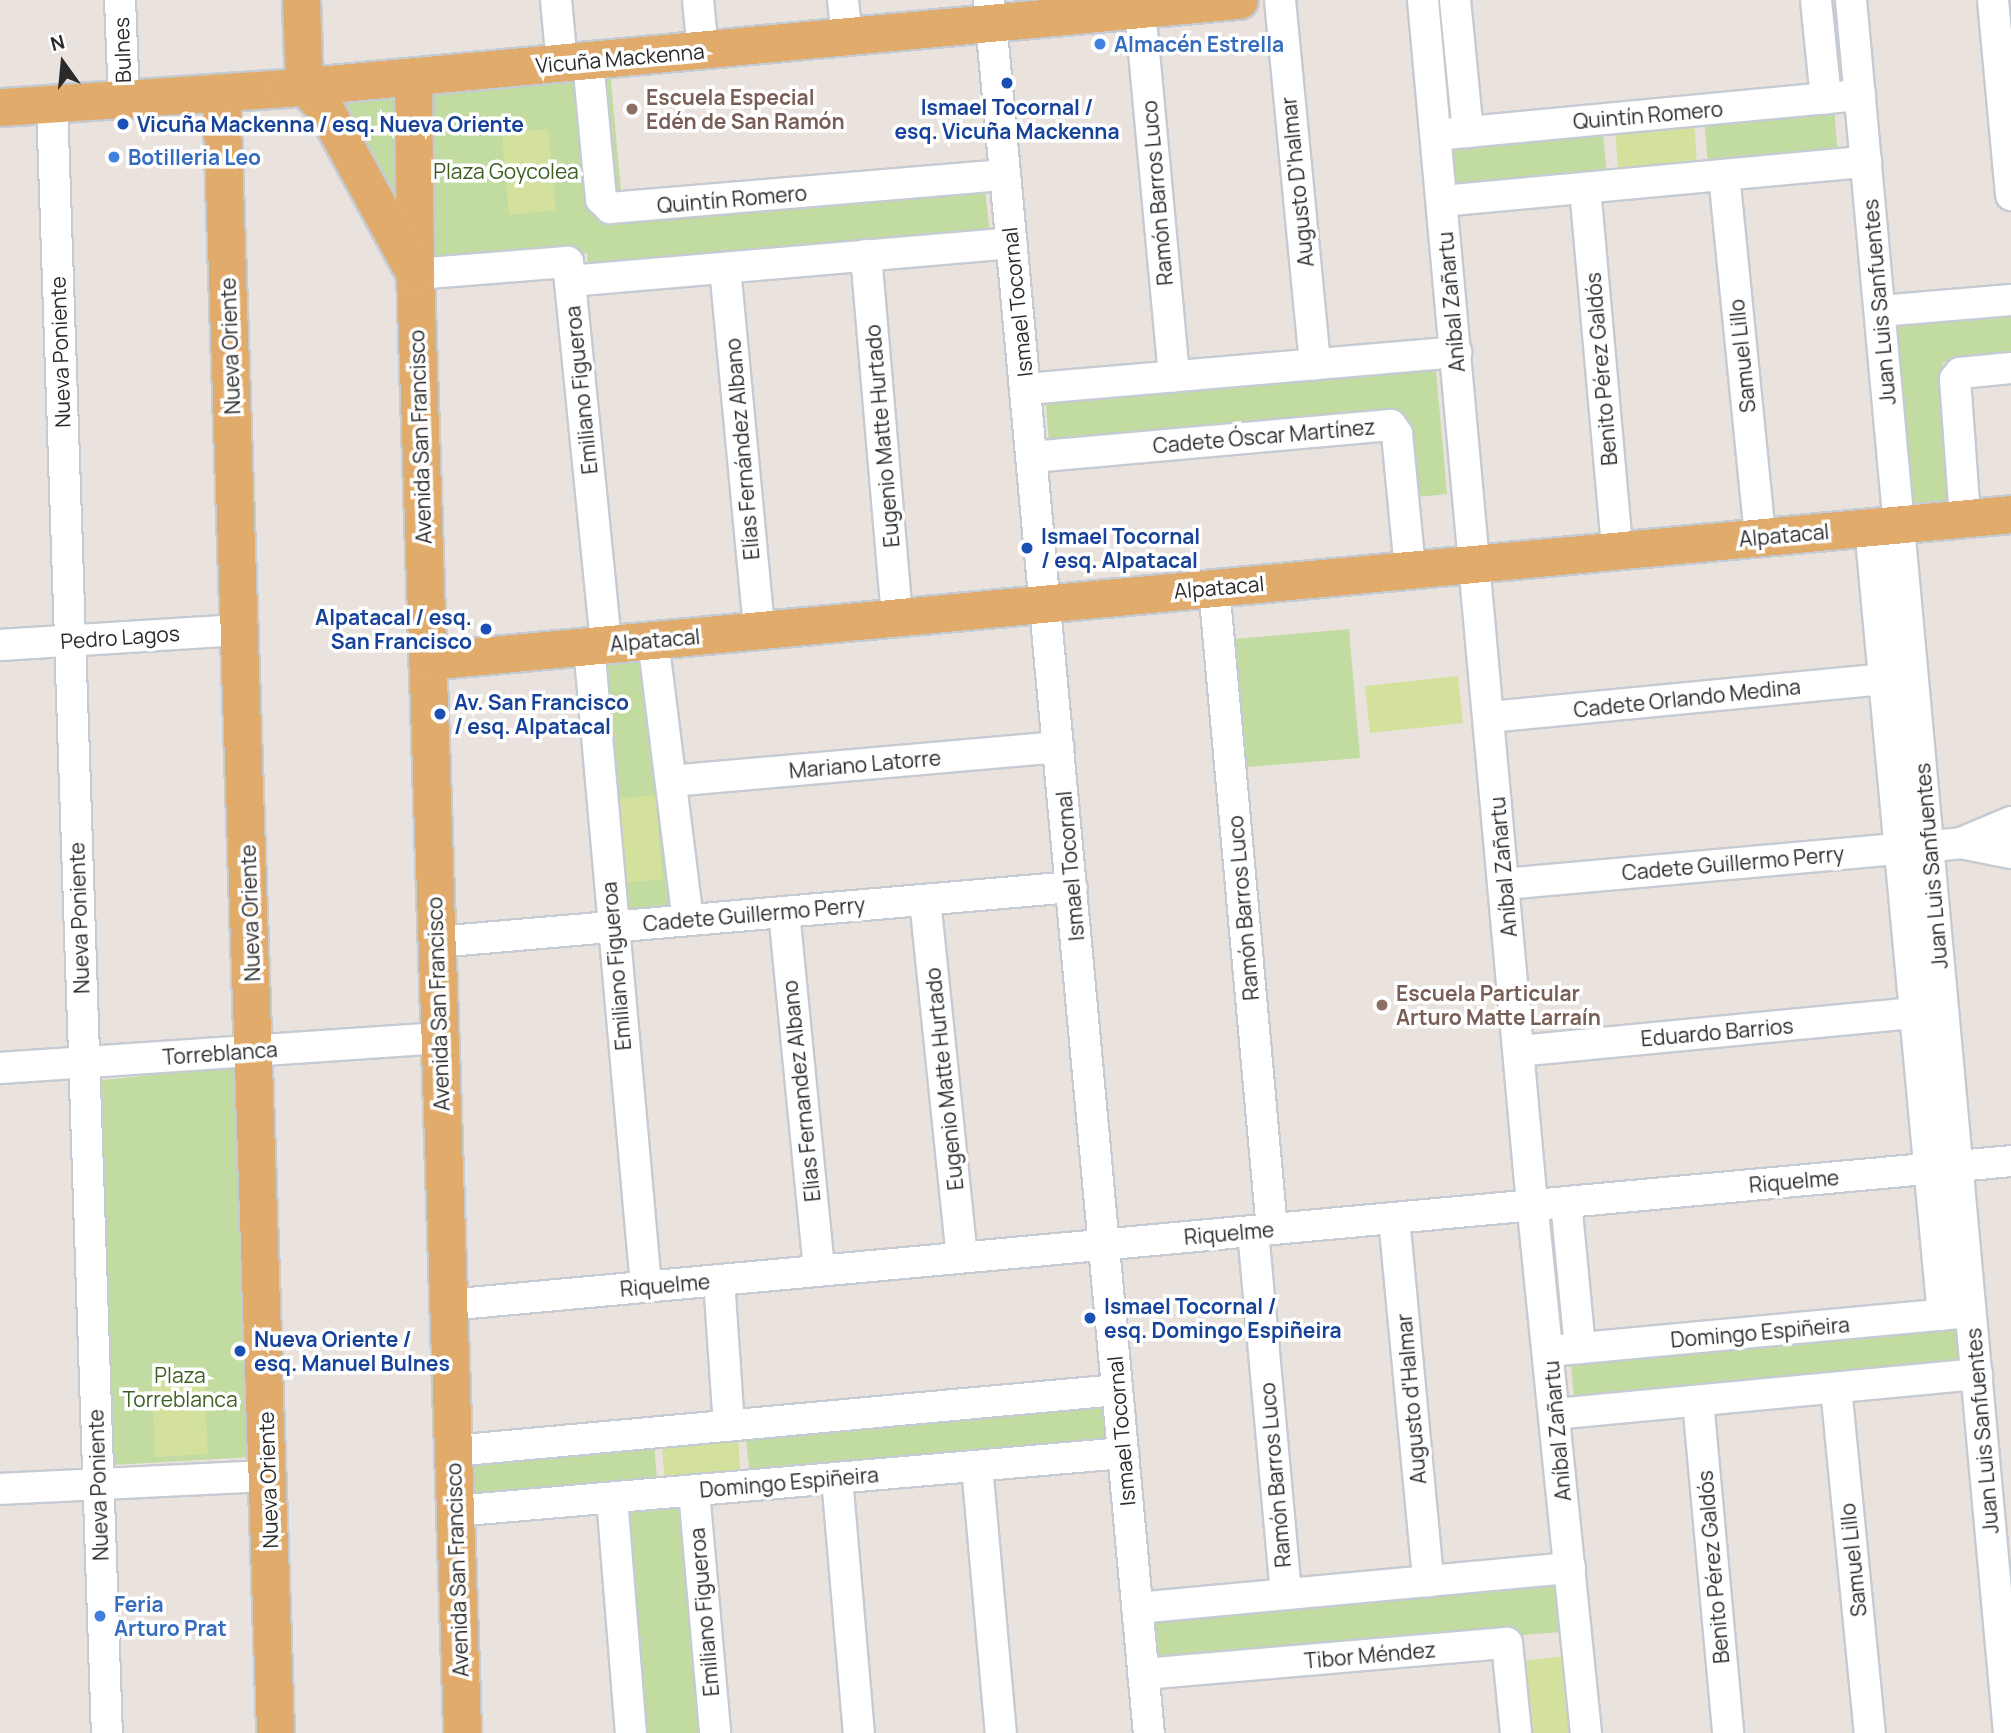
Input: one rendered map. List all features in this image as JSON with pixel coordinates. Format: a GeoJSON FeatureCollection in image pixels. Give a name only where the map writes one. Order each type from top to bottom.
{"type":"FeatureCollection","features":[{"type":"Feature","properties":{"kind":"main road"},"geometry":{"type":"LineString","coordinates":[[301,0],[304,86]]}},
{"type":"Feature","properties":{"kind":"main road","name":"Vicuña Mackenna"},"geometry":{"type":"LineString","coordinates":[[0,107],[221,93],[703,51],[847,37],[990,12],[1140,9],[1238,0]]}},
{"type":"Feature","properties":{"kind":"main road","name":"Avenida San Francisco"},"geometry":{"type":"LineString","coordinates":[[413,77],[415,274],[462,1733]]}},
{"type":"Feature","properties":{"kind":"main road","name":"Avenida San Francisco"},"geometry":{"type":"LineString","coordinates":[[304,86],[324,107],[415,274]]}},
{"type":"Feature","properties":{"kind":"main road","name":"Nueva Oriente"},"geometry":{"type":"LineString","coordinates":[[221,93],[255,1050],[275,1733]]}},
{"type":"Feature","properties":{"kind":"main road","name":"Alpatacal"},"geometry":{"type":"LineString","coordinates":[[427,661],[2011,514]]}},
{"type":"Feature","properties":{"kind":"street","name":"Bulnes"},"geometry":{"type":"LineString","coordinates":[[120,0],[124,99]]}},
{"type":"Feature","properties":{"kind":"street"},"geometry":{"type":"LineString","coordinates":[[556,0],[575,63]]}},
{"type":"Feature","properties":{"kind":"street"},"geometry":{"type":"LineString","coordinates":[[698,0],[703,51]]}},
{"type":"Feature","properties":{"kind":"street"},"geometry":{"type":"LineString","coordinates":[[843,0],[847,37]]}},
{"type":"Feature","properties":{"kind":"street","name":"Augusto D'halmar"},"geometry":{"type":"LineString","coordinates":[[1280,0],[1315,364]]}},
{"type":"Feature","properties":{"kind":"street","name":"Aníbal Zañartu"},"geometry":{"type":"LineString","coordinates":[[1423,0],[1519,1051],[1586,1733]]}},
{"type":"Feature","properties":{"kind":"street"},"geometry":{"type":"LineString","coordinates":[[1455,0],[1468,132]]}},
{"type":"Feature","properties":{"kind":"street"},"geometry":{"type":"LineString","coordinates":[[1816,0],[1826,98]]}},
{"type":"Feature","properties":{"kind":"street","name":"Juan Luis Sanfuentes"},"geometry":{"type":"LineString","coordinates":[[1852,0],[1880,311],[1884,679],[1914,1013],[1943,1167]]}},
{"type":"Feature","properties":{"kind":"street"},"geometry":{"type":"LineString","coordinates":[[1993,0],[2011,195]]}},
{"type":"Feature","properties":{"kind":"street","name":"Ramón Barros Luco"},"geometry":{"type":"LineString","coordinates":[[1140,9],[1174,376]]}},
{"type":"Feature","properties":{"kind":"street","name":"Ismael Tocornal"},"geometry":{"type":"LineString","coordinates":[[990,12],[1149,1733]]}},
{"type":"Feature","properties":{"kind":"street","name":"Quintín Romero"},"geometry":{"type":"LineString","coordinates":[[575,63],[601,199],[610,208],[1005,175]]}},
{"type":"Feature","properties":{"kind":"street","name":"Quintín Romero"},"geometry":{"type":"LineString","coordinates":[[1436,135],[1860,95]]}},
{"type":"Feature","properties":{"kind":"street","name":"Nueva Poniente"},"geometry":{"type":"LineString","coordinates":[[52,104],[107,1733]]}},
{"type":"Feature","properties":{"kind":"street"},"geometry":{"type":"LineString","coordinates":[[1442,201],[1866,162]]}},
{"type":"Feature","properties":{"kind":"street","name":"Samuel Lillo"},"geometry":{"type":"LineString","coordinates":[[1724,175],[1760,537]]}},
{"type":"Feature","properties":{"kind":"street","name":"Benito Pérez Galdós"},"geometry":{"type":"LineString","coordinates":[[1585,188],[1617,550]]}},
{"type":"Feature","properties":{"kind":"street"},"geometry":{"type":"LineString","coordinates":[[415,274],[725,268],[1012,243]]}},
{"type":"Feature","properties":{"kind":"street","name":"Eugenio Matte Hurtado"},"geometry":{"type":"LineString","coordinates":[[866,255],[897,617]]}},
{"type":"Feature","properties":{"kind":"street","name":"Elías Fernández Albano"},"geometry":{"type":"LineString","coordinates":[[725,268],[759,630]]}},
{"type":"Feature","properties":{"kind":"street","name":"Emiliano Figueroa"},"geometry":{"type":"LineString","coordinates":[[569,272],[598,645],[612,927],[646,1286]]}},
{"type":"Feature","properties":{"kind":"street"},"geometry":{"type":"LineString","coordinates":[[1880,311],[2011,300]]}},
{"type":"Feature","properties":{"kind":"street"},"geometry":{"type":"LineString","coordinates":[[1026,389],[1456,352]]}},
{"type":"Feature","properties":{"kind":"street"},"geometry":{"type":"LineString","coordinates":[[1965,518],[1956,376],[2011,368]]}},
{"type":"Feature","properties":{"kind":"street","name":"Cadete Óscar Martínez"},"geometry":{"type":"LineString","coordinates":[[1032,457],[1391,425],[1397,434],[1410,569]]}},
{"type":"Feature","properties":{"kind":"street","name":"Juan Luis Sanfuentes"},"geometry":{"type":"LineString","coordinates":[[1884,526],[1929,846],[1943,1167],[1957,1314],[1977,1374],[2001,1529],[2009,1733]]}},
{"type":"Feature","properties":{"kind":"street","name":"Ramón Barros Luco"},"geometry":{"type":"LineString","coordinates":[[1214,587],[1263,1230],[1286,1594]]}},
{"type":"Feature","properties":{"kind":"street","name":"Pedro Lagos"},"geometry":{"type":"LineString","coordinates":[[0,645],[240,630]]}},
{"type":"Feature","properties":{"kind":"street"},"geometry":{"type":"LineString","coordinates":[[653,640],[688,920]]}},
{"type":"Feature","properties":{"kind":"street","name":"Cadete Orlando Medina"},"geometry":{"type":"LineString","coordinates":[[1490,718],[1884,679]]}},
{"type":"Feature","properties":{"kind":"street","name":"Mariano Latorre"},"geometry":{"type":"LineString","coordinates":[[671,781],[1059,747]]}},
{"type":"Feature","properties":{"kind":"street","name":"Cadete Guillermo Perry"},"geometry":{"type":"LineString","coordinates":[[1961,843],[2011,822]]}},
{"type":"Feature","properties":{"kind":"street","name":"Cadete Guillermo Perry"},"geometry":{"type":"LineString","coordinates":[[1504,884],[1961,843],[2011,853]]}},
{"type":"Feature","properties":{"kind":"street","name":"Cadete Guillermo Perry"},"geometry":{"type":"LineString","coordinates":[[437,942],[1072,887]]}},
{"type":"Feature","properties":{"kind":"street","name":"Eugenio Matte Hurtado"},"geometry":{"type":"LineString","coordinates":[[925,900],[962,1257]]}},
{"type":"Feature","properties":{"kind":"street","name":"Elias Fernandez Albano"},"geometry":{"type":"LineString","coordinates":[[784,912],[819,1270]]}},
{"type":"Feature","properties":{"kind":"street","name":"Eduardo Barrios"},"geometry":{"type":"LineString","coordinates":[[1519,1051],[1914,1013]]}},
{"type":"Feature","properties":{"kind":"street","name":"Torreblanca"},"geometry":{"type":"LineString","coordinates":[[0,1068],[440,1038]]}},
{"type":"Feature","properties":{"kind":"street","name":"Riquelme"},"geometry":{"type":"LineString","coordinates":[[448,1305],[2011,1161]]}},
{"type":"Feature","properties":{"kind":"street","name":"Aníbal Zañartu"},"geometry":{"type":"LineString","coordinates":[[1566,1202],[1580,1348]]}},
{"type":"Feature","properties":{"kind":"street","name":"Augusto d'Halmar"},"geometry":{"type":"LineString","coordinates":[[1394,1217],[1428,1581]]}},
{"type":"Feature","properties":{"kind":"street"},"geometry":{"type":"LineString","coordinates":[[719,1280],[729,1426]]}},
{"type":"Feature","properties":{"kind":"street","name":"Domingo Espiñeira"},"geometry":{"type":"LineString","coordinates":[[1549,1351],[1957,1314]]}},
{"type":"Feature","properties":{"kind":"street"},"geometry":{"type":"LineString","coordinates":[[1555,1414],[1977,1374]]}},
{"type":"Feature","properties":{"kind":"street","name":"Samuel Lillo"},"geometry":{"type":"LineString","coordinates":[[1836,1388],[1870,1733]]}},
{"type":"Feature","properties":{"kind":"street"},"geometry":{"type":"LineString","coordinates":[[453,1451],[1117,1390]]}},
{"type":"Feature","properties":{"kind":"street","name":"Benito Pérez Galdós"},"geometry":{"type":"LineString","coordinates":[[1698,1401],[1728,1733]]}},
{"type":"Feature","properties":{"kind":"street","name":"Domingo Espiñeira"},"geometry":{"type":"LineString","coordinates":[[455,1511],[1123,1453]]}},
{"type":"Feature","properties":{"kind":"street"},"geometry":{"type":"LineString","coordinates":[[977,1466],[1001,1733]]}},
{"type":"Feature","properties":{"kind":"street"},"geometry":{"type":"LineString","coordinates":[[0,1489],[267,1476]]}},
{"type":"Feature","properties":{"kind":"street"},"geometry":{"type":"LineString","coordinates":[[837,1478],[859,1733]]}},
{"type":"Feature","properties":{"kind":"street","name":"Emiliano Figueroa"},"geometry":{"type":"LineString","coordinates":[[694,1490],[715,1733]]}},
{"type":"Feature","properties":{"kind":"street"},"geometry":{"type":"LineString","coordinates":[[612,1498],[631,1733]]}},
{"type":"Feature","properties":{"kind":"street"},"geometry":{"type":"LineString","coordinates":[[1137,1608],[1570,1567]]}},
{"type":"Feature","properties":{"kind":"street","name":"Tibor Méndez"},"geometry":{"type":"LineString","coordinates":[[1143,1674],[1507,1643],[1516,1733]]}},
{"type":"Feature","properties":{"kind":"green space","name":"Plaza Goycolea"},"geometry":{"type":"Polygon","coordinates":[[[610,71],[623,212],[984,181],[990,235],[588,268],[587,253],[434,266],[333,100],[610,71]]]}},
{"type":"Feature","properties":{"kind":"green space"},"geometry":{"type":"Polygon","coordinates":[[[1834,107],[1838,157],[1708,167],[1704,117],[1834,107]]]}},
{"type":"Feature","properties":{"kind":"green space"},"geometry":{"type":"Polygon","coordinates":[[[1694,121],[1697,166],[1618,171],[1615,127],[1694,121]]]}},
{"type":"Feature","properties":{"kind":"green space"},"geometry":{"type":"Polygon","coordinates":[[[1602,127],[1607,174],[1445,189],[1441,142],[1602,127]]]}},
{"type":"Feature","properties":{"kind":"green space"},"geometry":{"type":"Polygon","coordinates":[[[548,129],[556,210],[509,215],[502,133],[548,129]]]}},
{"type":"Feature","properties":{"kind":"green space"},"geometry":{"type":"Polygon","coordinates":[[[2011,310],[2011,357],[1943,362],[1957,507],[1905,512],[1886,322],[2011,310]]]}},
{"type":"Feature","properties":{"kind":"green space"},"geometry":{"type":"Polygon","coordinates":[[[1435,359],[1447,494],[1407,498],[1400,421],[1050,453],[1045,395],[1435,359]]]}},
{"type":"Feature","properties":{"kind":"green space"},"geometry":{"type":"Polygon","coordinates":[[[1349,629],[1360,758],[1246,767],[1235,639],[1349,629]]]}},
{"type":"Feature","properties":{"kind":"green space"},"geometry":{"type":"Polygon","coordinates":[[[643,655],[672,911],[621,917],[598,658],[643,655]]]}},
{"type":"Feature","properties":{"kind":"green space"},"geometry":{"type":"Polygon","coordinates":[[[1458,676],[1463,723],[1370,733],[1365,686],[1458,676]]]}},
{"type":"Feature","properties":{"kind":"green space"},"geometry":{"type":"Polygon","coordinates":[[[655,795],[663,879],[623,883],[615,799],[655,795]]]}},
{"type":"Feature","properties":{"kind":"green space","name":"Plaza Torreblanca"},"geometry":{"type":"Polygon","coordinates":[[[237,1067],[253,1457],[112,1465],[102,1080],[237,1067]]]}},
{"type":"Feature","properties":{"kind":"green space"},"geometry":{"type":"Polygon","coordinates":[[[1961,1321],[1964,1366],[1574,1398],[1570,1353],[1961,1321]]]}},
{"type":"Feature","properties":{"kind":"green space"},"geometry":{"type":"Polygon","coordinates":[[[204,1369],[208,1454],[155,1457],[151,1372],[204,1369]]]}},
{"type":"Feature","properties":{"kind":"green space"},"geometry":{"type":"Polygon","coordinates":[[[1110,1406],[1112,1448],[751,1483],[745,1433],[1110,1406]]]}},
{"type":"Feature","properties":{"kind":"green space"},"geometry":{"type":"Polygon","coordinates":[[[738,1437],[741,1482],[665,1488],[662,1444],[738,1437]]]}},
{"type":"Feature","properties":{"kind":"green space"},"geometry":{"type":"Polygon","coordinates":[[[654,1443],[658,1491],[473,1505],[469,1458],[654,1443]]]}},
{"type":"Feature","properties":{"kind":"green space"},"geometry":{"type":"Polygon","coordinates":[[[678,1505],[702,1733],[638,1733],[614,1511],[678,1505]]]}},
{"type":"Feature","properties":{"kind":"green space"},"geometry":{"type":"Polygon","coordinates":[[[1568,1579],[1573,1631],[1157,1664],[1154,1617],[1568,1579]]]}},
{"type":"Feature","properties":{"kind":"green space"},"geometry":{"type":"Polygon","coordinates":[[[1567,1656],[1575,1733],[1530,1733],[1522,1661],[1567,1656]]]}},
{"type":"Feature","properties":{"kind":"place","name":"Almacén Estrella"},"geometry":{"type":"Point","coordinates":[1100,44]}},
{"type":"Feature","properties":{"kind":"place","name":"Ismael Tocornal / esq. Vicuña Mackenna"},"geometry":{"type":"Point","coordinates":[1007,83]}},
{"type":"Feature","properties":{"kind":"place","name":"Escuela Especial Edén de San Ramón"},"geometry":{"type":"Point","coordinates":[632,109]}},
{"type":"Feature","properties":{"kind":"place","name":"Vicuña Mackenna / esq. Nueva Oriente"},"geometry":{"type":"Point","coordinates":[123,124]}},
{"type":"Feature","properties":{"kind":"place","name":"Botilleria Leo"},"geometry":{"type":"Point","coordinates":[114,157]}},
{"type":"Feature","properties":{"kind":"place","name":"Ismael Tocornal / esq. Alpatacal"},"geometry":{"type":"Point","coordinates":[1027,548]}},
{"type":"Feature","properties":{"kind":"place","name":"Alpatacal / esq. San Francisco"},"geometry":{"type":"Point","coordinates":[486,629]}},
{"type":"Feature","properties":{"kind":"place","name":"Av. San Francisco / esq. Alpatacal"},"geometry":{"type":"Point","coordinates":[440,714]}},
{"type":"Feature","properties":{"kind":"place","name":"Escuela Particular Arturo Matte Larraín"},"geometry":{"type":"Point","coordinates":[1382,1005]}},
{"type":"Feature","properties":{"kind":"place","name":"Ismael Tocornal / esq. Domingo Espiñeira"},"geometry":{"type":"Point","coordinates":[1090,1318]}},
{"type":"Feature","properties":{"kind":"place","name":"Nueva Oriente / esq. Manuel Bulnes"},"geometry":{"type":"Point","coordinates":[240,1351]}},
{"type":"Feature","properties":{"kind":"place","name":"Feria Arturo Prat"},"geometry":{"type":"Point","coordinates":[100,1616]}}]}
